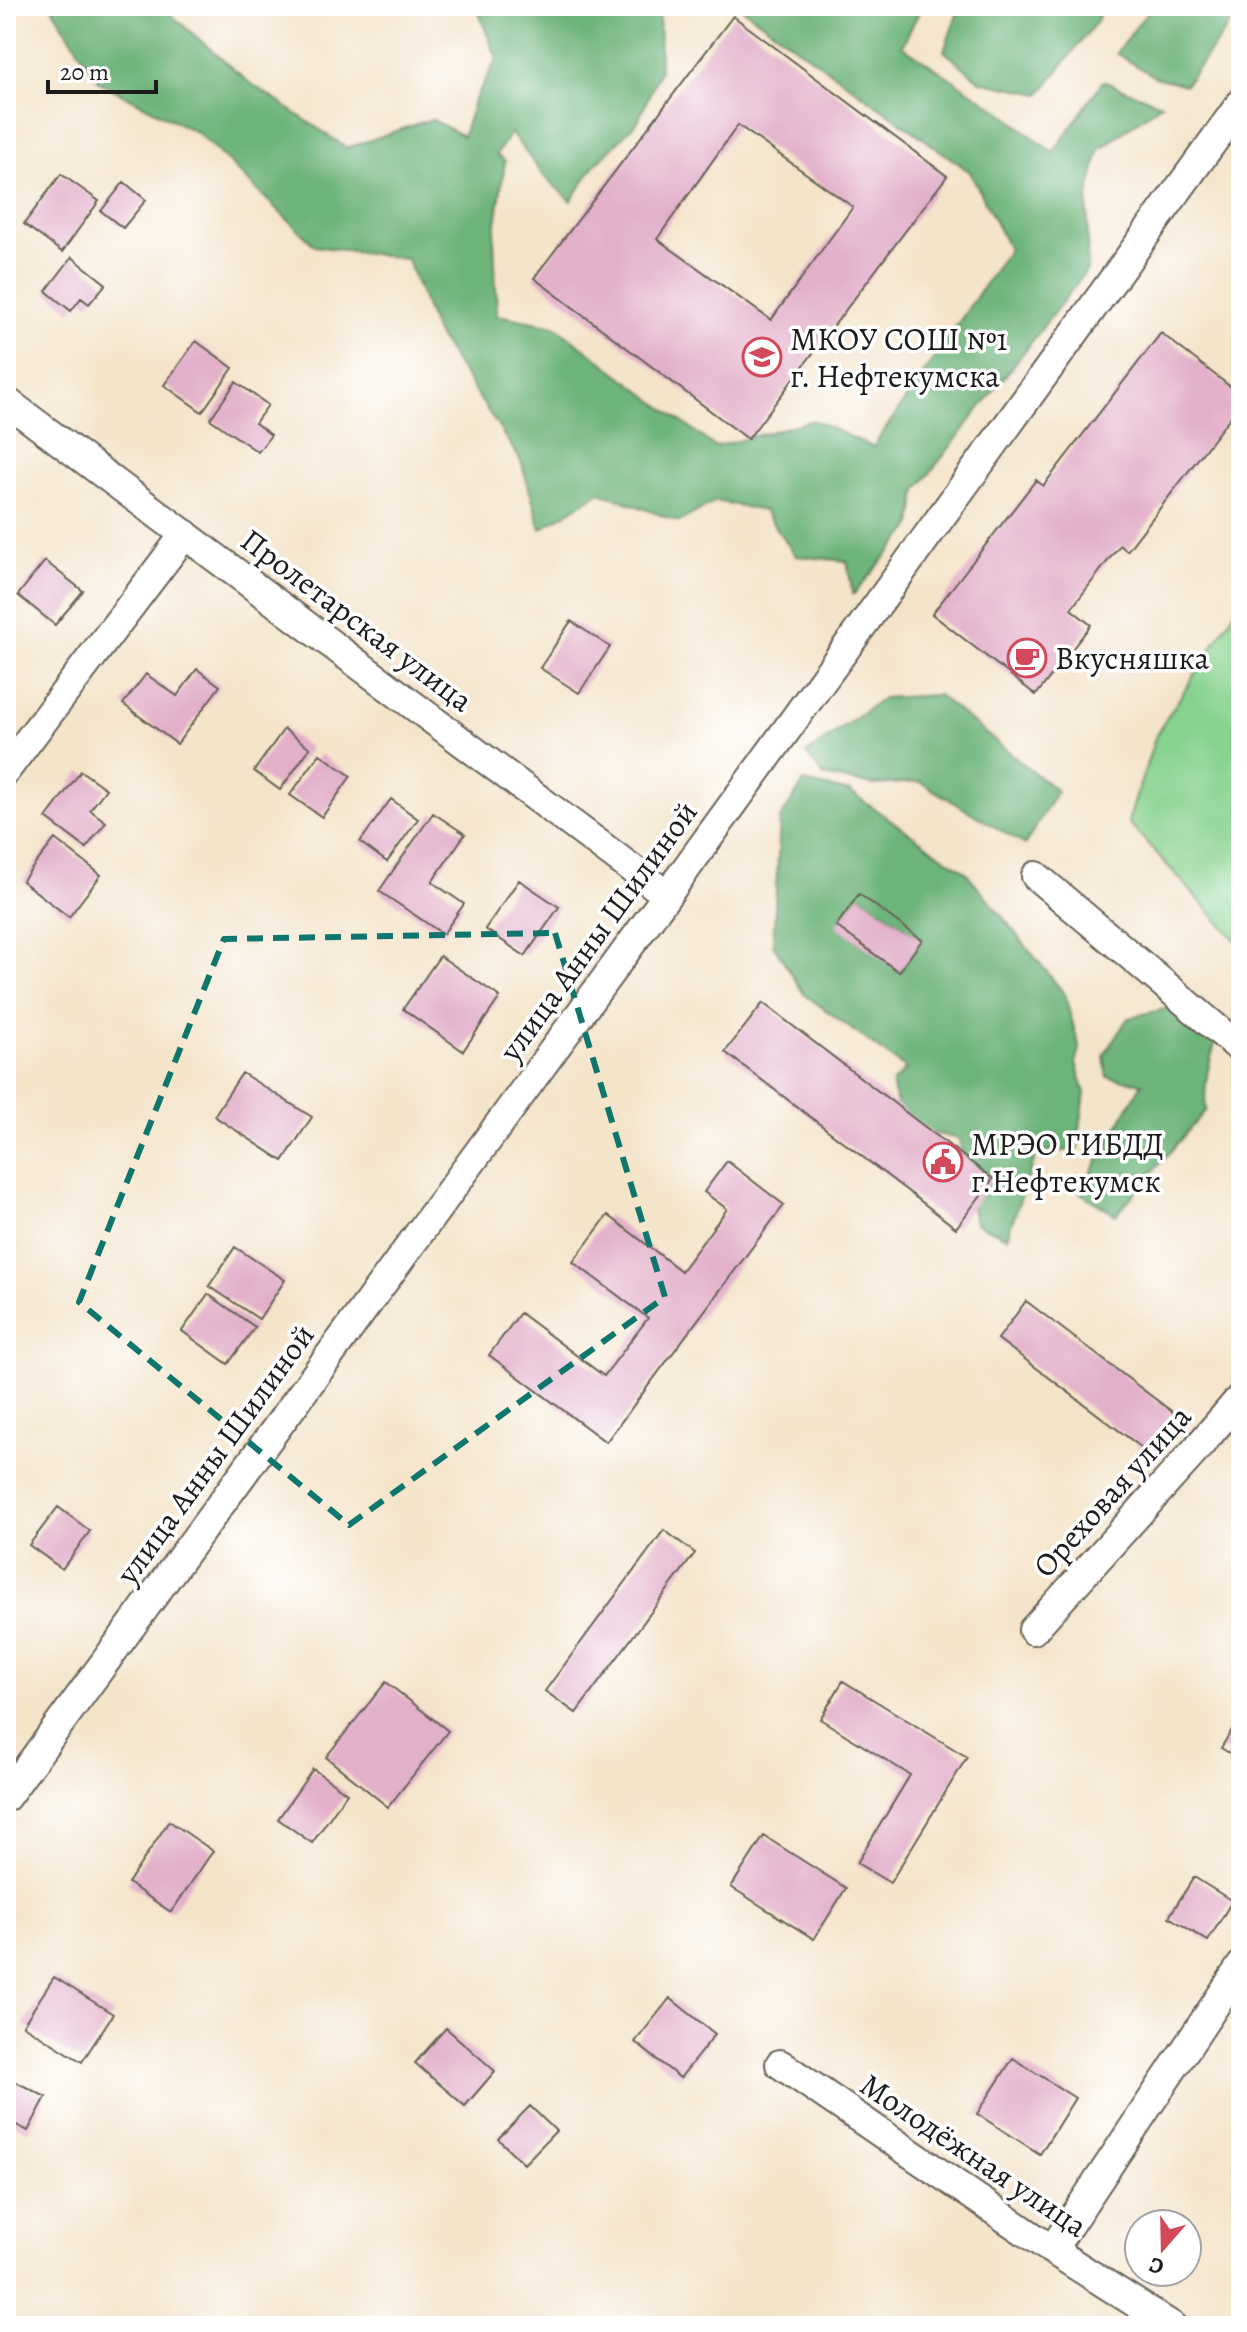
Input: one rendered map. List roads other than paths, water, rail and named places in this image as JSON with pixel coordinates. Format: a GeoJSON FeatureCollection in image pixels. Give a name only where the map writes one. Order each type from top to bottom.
{"type":"FeatureCollection","features":[{"type":"Feature","properties":{"kind":"street","name":"улица Анны Шилиной"},"geometry":{"type":"LineString","coordinates":[[6,1797],[667,895],[1241,103]]}},
{"type":"Feature","properties":{"kind":"street","name":"Пролетарская улица"},"geometry":{"type":"LineString","coordinates":[[6,401],[667,895]]}},
{"type":"Feature","properties":{"kind":"street"},"geometry":{"type":"LineString","coordinates":[[6,770],[185,534]]}},
{"type":"Feature","properties":{"kind":"street"},"geometry":{"type":"LineString","coordinates":[[1036,876],[1241,1049]]}},
{"type":"Feature","properties":{"kind":"street","name":"Ореховая улица"},"geometry":{"type":"LineString","coordinates":[[1033,1630],[1241,1397]]}},
{"type":"Feature","properties":{"kind":"street"},"geometry":{"type":"LineString","coordinates":[[1052,2250],[1241,1966]]}},
{"type":"Feature","properties":{"kind":"street","name":"Молодёжная улица"},"geometry":{"type":"LineString","coordinates":[[780,2064],[1052,2250],[1172,2326]]}},
{"type":"Feature","properties":{"kind":"place","name":"МКОУ СОШ №1 г. Нефтекумска"},"geometry":{"type":"Point","coordinates":[762,357]}},
{"type":"Feature","properties":{"kind":"place","name":"Вкусняшка"},"geometry":{"type":"Point","coordinates":[1027,658]}},
{"type":"Feature","properties":{"kind":"place","name":"МРЭО ГИБДД г.Нефтекумск"},"geometry":{"type":"Point","coordinates":[943,1162]}}]}
